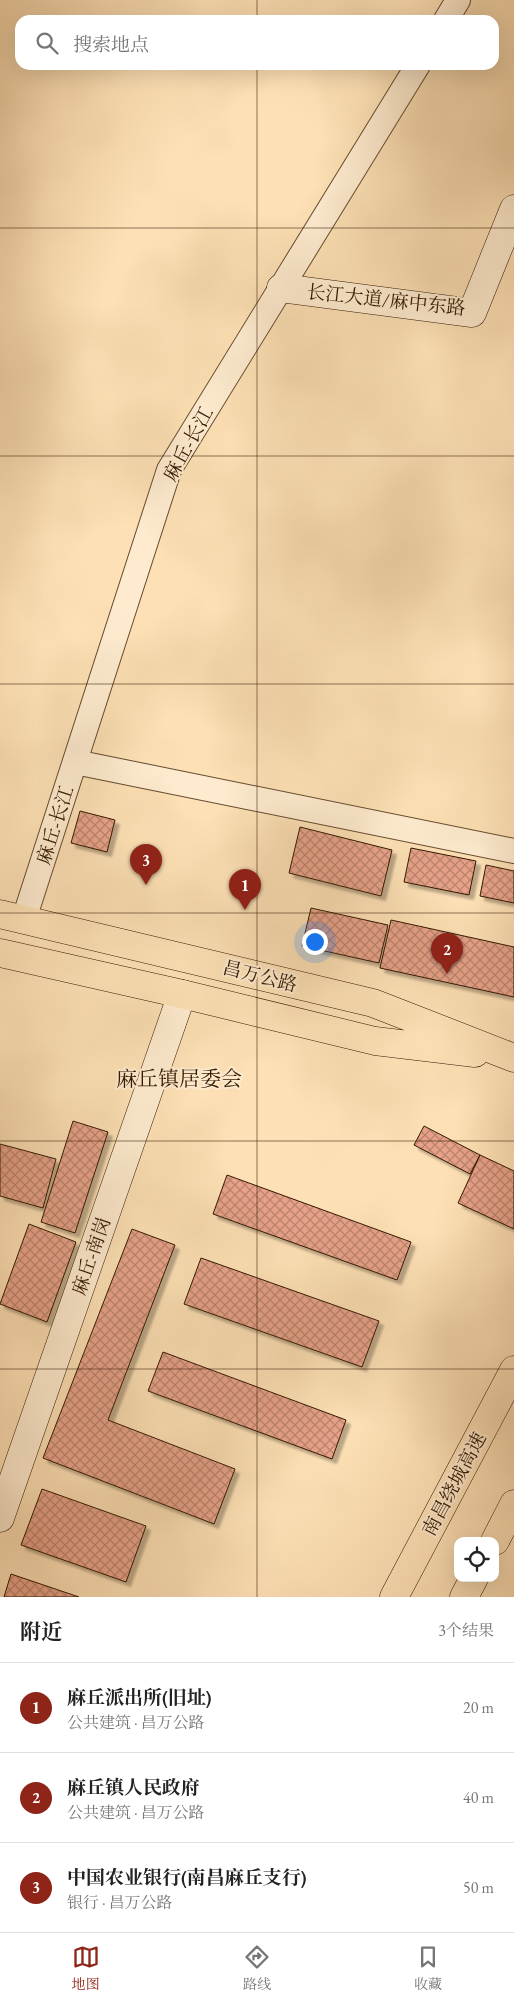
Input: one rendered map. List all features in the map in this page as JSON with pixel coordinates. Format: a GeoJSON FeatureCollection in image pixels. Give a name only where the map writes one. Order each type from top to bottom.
{"type":"FeatureCollection","features":[{"type":"Feature","properties":{"kind":"highway","name":"昌万公路"},"geometry":{"type":"LineString","coordinates":[[12,916],[373,1003],[514,1058]]}},
{"type":"Feature","properties":{"kind":"highway","name":"昌万公路"},"geometry":{"type":"LineString","coordinates":[[0,953],[182,994],[375,1041],[514,1058]]}},
{"type":"Feature","properties":{"kind":"highway","name":"南昌绕城高速"},"geometry":{"type":"LineString","coordinates":[[394,1597],[514,1370]]}},
{"type":"Feature","properties":{"kind":"highway"},"geometry":{"type":"LineString","coordinates":[[496,1537],[514,1504]]}},
{"type":"Feature","properties":{"kind":"highway"},"geometry":{"type":"LineString","coordinates":[[464,1597],[472,1582]]}},
{"type":"Feature","properties":{"kind":"street"},"geometry":{"type":"LineString","coordinates":[[449,15],[458,0]]}},
{"type":"Feature","properties":{"kind":"street","name":"麻丘-长江"},"geometry":{"type":"LineString","coordinates":[[12,916],[75,762],[169,470],[415,70]]}},
{"type":"Feature","properties":{"kind":"street","name":"长江大道/麻中东路"},"geometry":{"type":"LineString","coordinates":[[281,288],[472,313],[514,209]]}},
{"type":"Feature","properties":{"kind":"street"},"geometry":{"type":"LineString","coordinates":[[75,762],[514,851]]}},
{"type":"Feature","properties":{"kind":"street","name":"麻丘-南岗"},"geometry":{"type":"LineString","coordinates":[[0,1518],[182,994]]}},
{"type":"Feature","properties":{"kind":"building"},"geometry":{"type":"Polygon","coordinates":[[[80,811],[115,820],[107,852],[71,843],[80,811]]]}},
{"type":"Feature","properties":{"kind":"building"},"geometry":{"type":"Polygon","coordinates":[[[300,827],[392,850],[381,896],[289,873],[300,827]]]}},
{"type":"Feature","properties":{"kind":"building"},"geometry":{"type":"Polygon","coordinates":[[[411,848],[476,861],[469,895],[404,882],[411,848]]]}},
{"type":"Feature","properties":{"kind":"building"},"geometry":{"type":"Polygon","coordinates":[[[486,865],[514,871],[514,903],[480,896],[486,865]]]}},
{"type":"Feature","properties":{"kind":"building"},"geometry":{"type":"Polygon","coordinates":[[[311,908],[388,925],[379,963],[302,946],[311,908]]]}},
{"type":"Feature","properties":{"kind":"building"},"geometry":{"type":"Polygon","coordinates":[[[391,920],[514,947],[514,997],[380,968],[391,920]]]}},
{"type":"Feature","properties":{"kind":"building"},"geometry":{"type":"Polygon","coordinates":[[[73,1121],[108,1132],[75,1233],[41,1222],[73,1121]]]}},
{"type":"Feature","properties":{"kind":"building"},"geometry":{"type":"Polygon","coordinates":[[[424,1126],[480,1155],[470,1174],[414,1145],[424,1126]]]}},
{"type":"Feature","properties":{"kind":"building"},"geometry":{"type":"Polygon","coordinates":[[[0,1144],[56,1159],[43,1208],[0,1196],[0,1144]]]}},
{"type":"Feature","properties":{"kind":"building"},"geometry":{"type":"Polygon","coordinates":[[[480,1155],[514,1171],[514,1229],[458,1203],[480,1155]]]}},
{"type":"Feature","properties":{"kind":"building"},"geometry":{"type":"Polygon","coordinates":[[[227,1175],[411,1242],[397,1280],[213,1214],[227,1175]]]}},
{"type":"Feature","properties":{"kind":"building"},"geometry":{"type":"Polygon","coordinates":[[[29,1224],[76,1242],[47,1322],[0,1304],[29,1224]]]}},
{"type":"Feature","properties":{"kind":"building"},"geometry":{"type":"Polygon","coordinates":[[[132,1229],[175,1245],[108,1420],[235,1469],[214,1524],[43,1458],[132,1229]]]}},
{"type":"Feature","properties":{"kind":"building"},"geometry":{"type":"Polygon","coordinates":[[[201,1258],[379,1321],[362,1367],[184,1304],[201,1258]]]}},
{"type":"Feature","properties":{"kind":"building"},"geometry":{"type":"Polygon","coordinates":[[[163,1352],[346,1420],[332,1459],[148,1391],[163,1352]]]}},
{"type":"Feature","properties":{"kind":"building"},"geometry":{"type":"Polygon","coordinates":[[[42,1489],[146,1526],[126,1582],[21,1545],[42,1489]]]}},
{"type":"Feature","properties":{"kind":"building"},"geometry":{"type":"Polygon","coordinates":[[[11,1574],[79,1597],[4,1597],[11,1574]]]}},
{"type":"Feature","properties":{"kind":"place","name":"中国农业银行(南昌麻丘支行)"},"geometry":{"type":"Point","coordinates":[146,885]}},
{"type":"Feature","properties":{"kind":"place","name":"麻丘派出所(旧址)"},"geometry":{"type":"Point","coordinates":[245,910]}},
{"type":"Feature","properties":{"kind":"place","name":"麻丘镇人民政府"},"geometry":{"type":"Point","coordinates":[447,974]}},
{"type":"Feature","properties":{"kind":"district","name":"麻丘镇居委会"},"geometry":{"type":"Point","coordinates":[179,1078]}}]}
